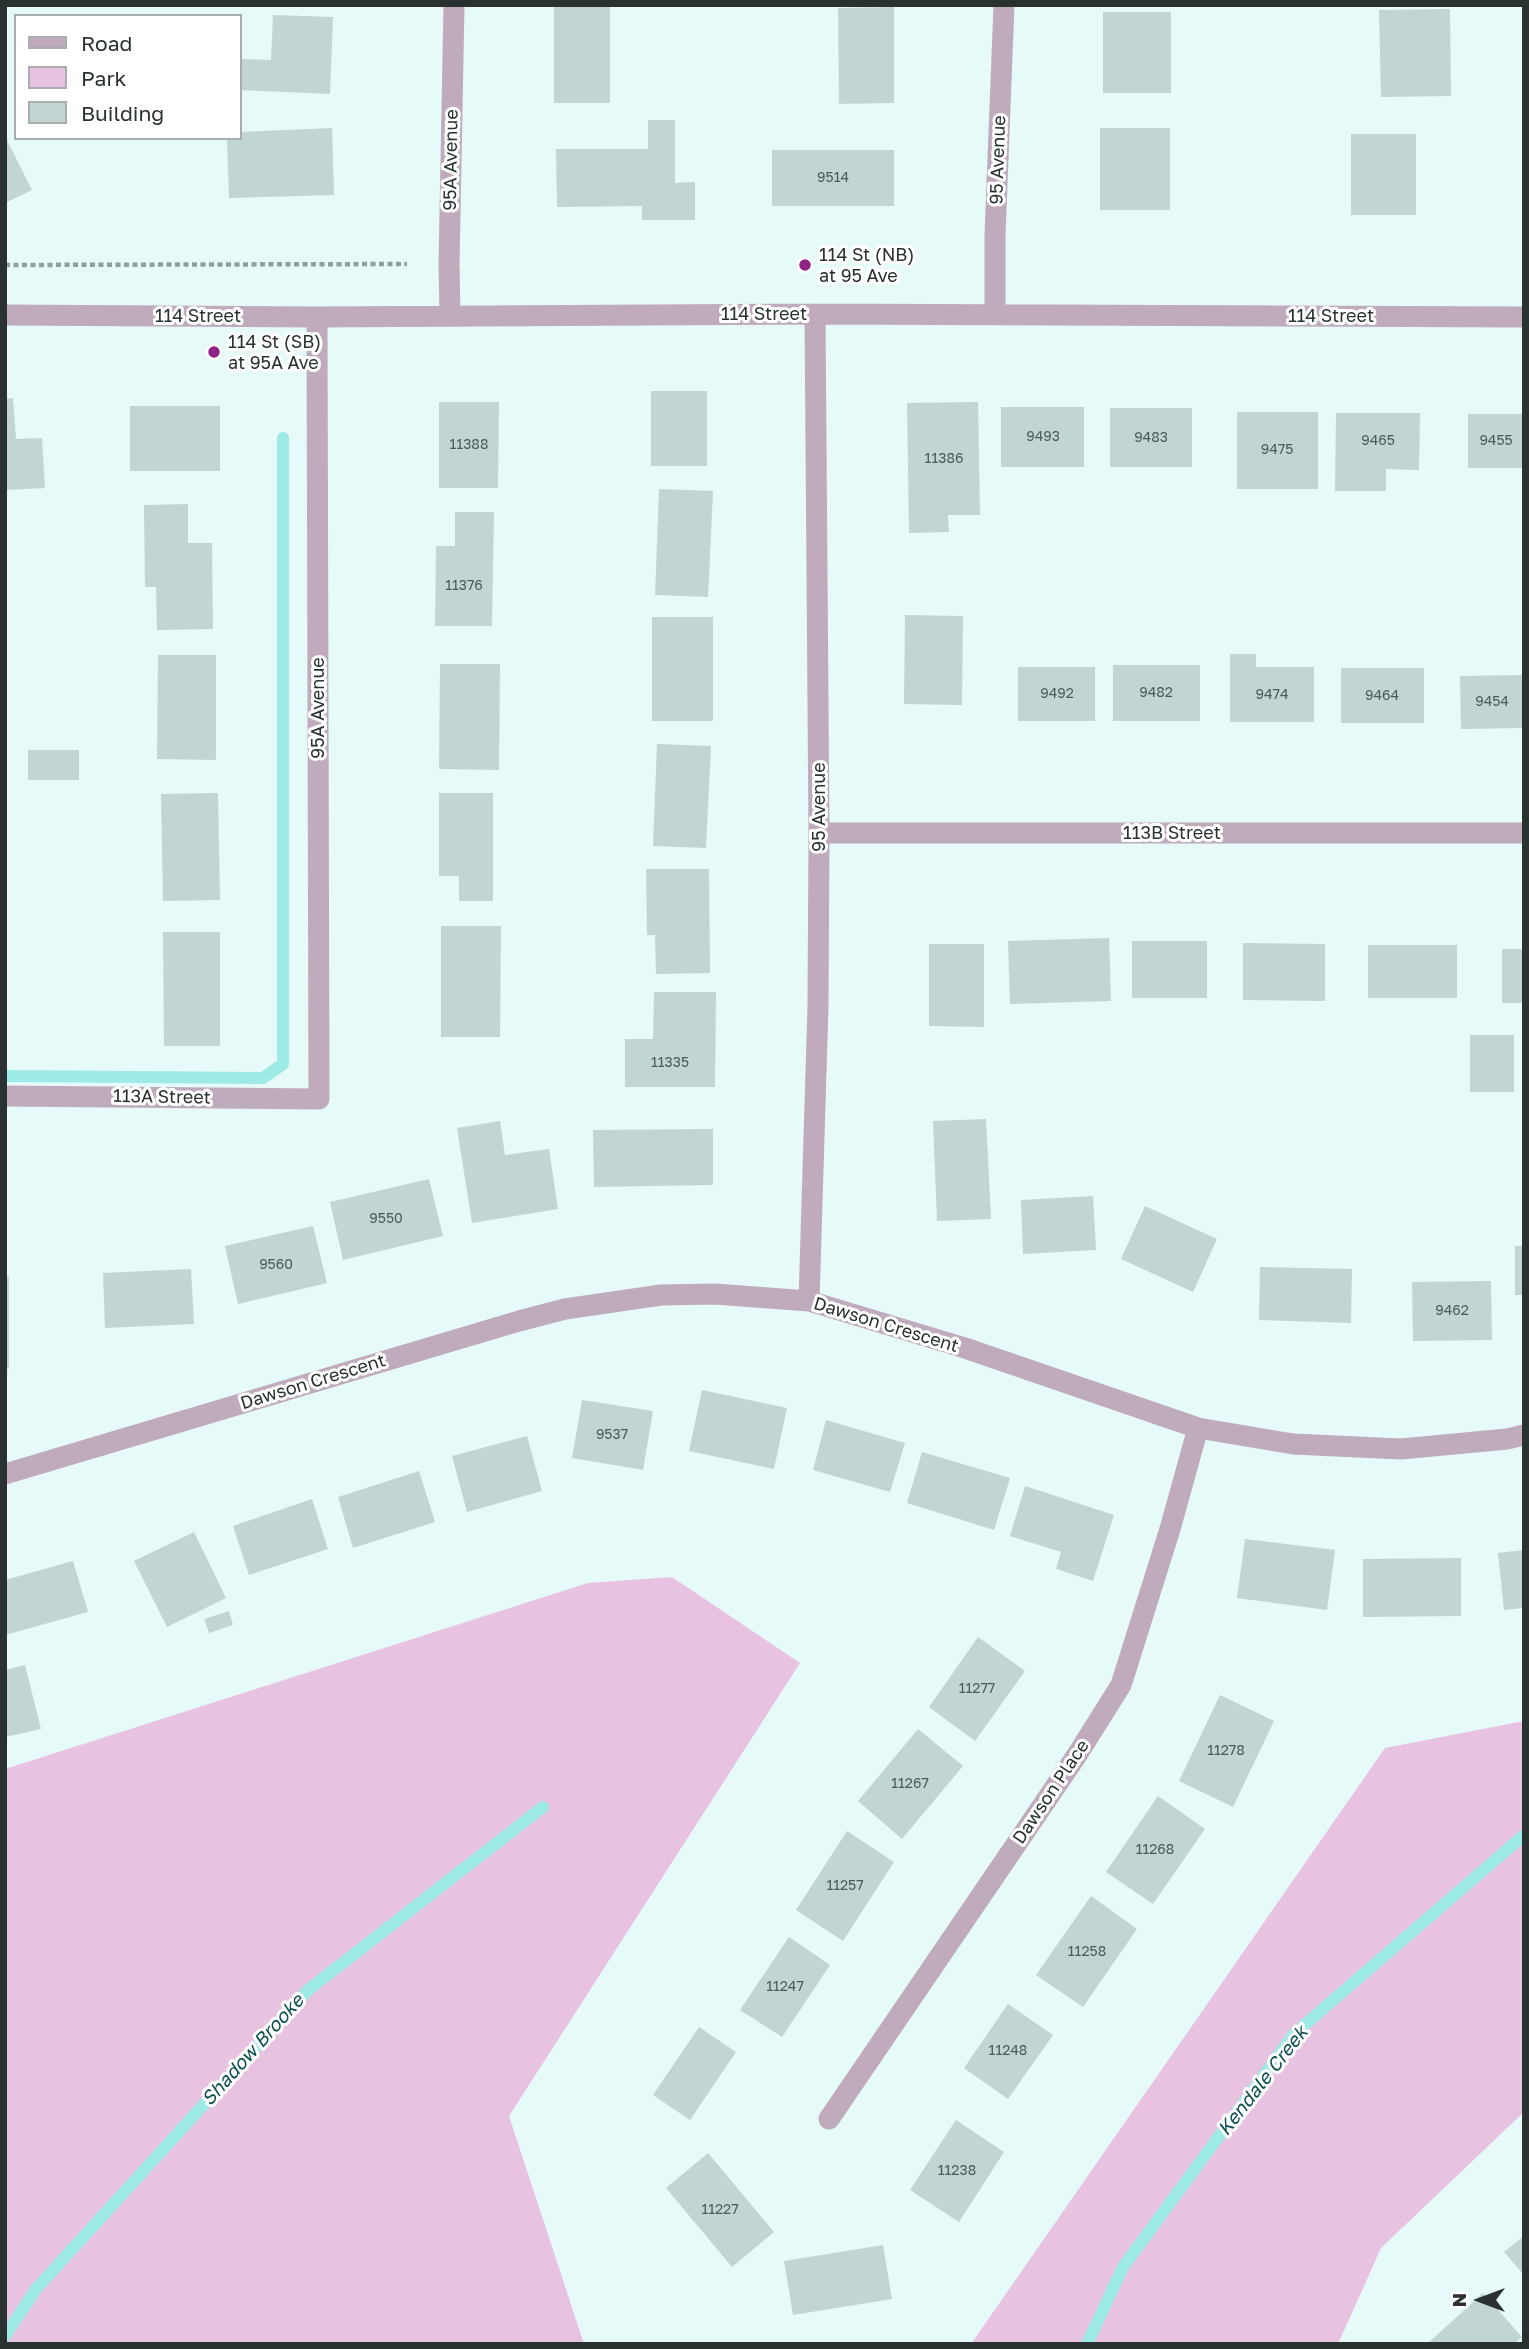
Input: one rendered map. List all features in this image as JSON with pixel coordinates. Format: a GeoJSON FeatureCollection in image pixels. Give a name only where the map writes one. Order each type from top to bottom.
{"type":"FeatureCollection","features":[{"type":"Feature","properties":{"kind":"street","name":"95A Avenue"},"geometry":{"type":"LineString","coordinates":[[450,316],[454,5]]}},
{"type":"Feature","properties":{"kind":"street","name":"95 Avenue"},"geometry":{"type":"LineString","coordinates":[[995,316],[995,235],[1004,5]]}},
{"type":"Feature","properties":{"kind":"street","name":"95 Avenue"},"geometry":{"type":"LineString","coordinates":[[809,1301],[820,833],[815,314]]}},
{"type":"Feature","properties":{"kind":"street","name":"114 Street"},"geometry":{"type":"LineString","coordinates":[[5,315],[1524,317]]}},
{"type":"Feature","properties":{"kind":"street","name":"95A Avenue"},"geometry":{"type":"LineString","coordinates":[[317,317],[319,1099]]}},
{"type":"Feature","properties":{"kind":"street","name":"113B Street"},"geometry":{"type":"LineString","coordinates":[[820,833],[1524,833]]}},
{"type":"Feature","properties":{"kind":"street","name":"113A Street"},"geometry":{"type":"LineString","coordinates":[[5,1096],[319,1099]]}},
{"type":"Feature","properties":{"kind":"street","name":"Dawson Crescent"},"geometry":{"type":"LineString","coordinates":[[5,1474],[391,1358],[565,1309],[661,1295],[715,1294],[809,1301],[965,1348],[1198,1428],[1293,1444],[1401,1448],[1507,1439],[1524,1435]]}},
{"type":"Feature","properties":{"kind":"street","name":"Dawson Place"},"geometry":{"type":"LineString","coordinates":[[829,2119],[1077,1755],[1121,1685],[1170,1529],[1198,1428]]}},
{"type":"Feature","properties":{"kind":"path"},"geometry":{"type":"LineString","coordinates":[[5,265],[407,264]]}},
{"type":"Feature","properties":{"kind":"green space"},"geometry":{"type":"Polygon","coordinates":[[[672,1577],[800,1663],[509,2116],[584,2344],[5,2344],[5,1769],[588,1583],[672,1577]]]}},
{"type":"Feature","properties":{"kind":"green space"},"geometry":{"type":"Polygon","coordinates":[[[1524,1721],[1524,2112],[1381,2248],[1338,2344],[971,2344],[1385,1748],[1524,1721]]]}},
{"type":"Feature","properties":{"kind":"building"},"geometry":{"type":"Polygon","coordinates":[[[554,5],[610,5],[610,103],[554,103],[554,5]]]}},
{"type":"Feature","properties":{"kind":"building"},"geometry":{"type":"Polygon","coordinates":[[[894,7],[894,103],[839,104],[838,8],[894,7]]]}},
{"type":"Feature","properties":{"kind":"building"},"geometry":{"type":"Polygon","coordinates":[[[1450,9],[1451,96],[1381,97],[1379,10],[1450,9]]]}},
{"type":"Feature","properties":{"kind":"building"},"geometry":{"type":"Polygon","coordinates":[[[1103,12],[1171,12],[1171,93],[1103,93],[1103,12]]]}},
{"type":"Feature","properties":{"kind":"building"},"geometry":{"type":"Polygon","coordinates":[[[273,15],[333,17],[330,94],[242,90],[242,59],[271,60],[273,15]]]}},
{"type":"Feature","properties":{"kind":"building"},"geometry":{"type":"Polygon","coordinates":[[[648,120],[675,120],[675,183],[695,182],[695,220],[642,220],[642,206],[557,207],[556,149],[648,149],[648,120]]]}},
{"type":"Feature","properties":{"kind":"building"},"geometry":{"type":"Polygon","coordinates":[[[332,128],[334,195],[229,198],[227,140],[242,140],[242,132],[332,128]]]}},
{"type":"Feature","properties":{"kind":"building"},"geometry":{"type":"Polygon","coordinates":[[[1100,128],[1170,128],[1170,210],[1100,210],[1100,128]]]}},
{"type":"Feature","properties":{"kind":"building"},"geometry":{"type":"Polygon","coordinates":[[[1351,134],[1416,134],[1416,215],[1351,215],[1351,134]]]}},
{"type":"Feature","properties":{"kind":"building"},"geometry":{"type":"Polygon","coordinates":[[[5,136],[32,190],[5,203],[5,136]]]}},
{"type":"Feature","properties":{"kind":"building"},"geometry":{"type":"Polygon","coordinates":[[[772,150],[894,150],[894,206],[772,206],[772,150]]]}},
{"type":"Feature","properties":{"kind":"building"},"geometry":{"type":"Polygon","coordinates":[[[651,391],[707,391],[707,466],[651,466],[651,391]]]}},
{"type":"Feature","properties":{"kind":"building"},"geometry":{"type":"Polygon","coordinates":[[[13,398],[16,439],[42,438],[45,488],[5,490],[5,399],[13,398]]]}},
{"type":"Feature","properties":{"kind":"building"},"geometry":{"type":"Polygon","coordinates":[[[439,402],[499,402],[498,488],[439,488],[439,402]]]}},
{"type":"Feature","properties":{"kind":"building"},"geometry":{"type":"Polygon","coordinates":[[[978,402],[980,515],[948,515],[949,532],[909,533],[907,403],[978,402]]]}},
{"type":"Feature","properties":{"kind":"building"},"geometry":{"type":"Polygon","coordinates":[[[130,406],[220,406],[220,471],[130,471],[130,406]]]}},
{"type":"Feature","properties":{"kind":"building"},"geometry":{"type":"Polygon","coordinates":[[[1001,407],[1084,407],[1084,467],[1001,467],[1001,407]]]}},
{"type":"Feature","properties":{"kind":"building"},"geometry":{"type":"Polygon","coordinates":[[[1110,408],[1192,408],[1192,467],[1110,467],[1110,408]]]}},
{"type":"Feature","properties":{"kind":"building"},"geometry":{"type":"Polygon","coordinates":[[[1237,412],[1318,412],[1318,489],[1237,489],[1237,412]]]}},
{"type":"Feature","properties":{"kind":"building"},"geometry":{"type":"Polygon","coordinates":[[[1336,413],[1420,413],[1419,470],[1386,469],[1386,491],[1335,491],[1336,413]]]}},
{"type":"Feature","properties":{"kind":"building"},"geometry":{"type":"Polygon","coordinates":[[[1468,414],[1524,414],[1524,468],[1468,468],[1468,414]]]}},
{"type":"Feature","properties":{"kind":"building"},"geometry":{"type":"Polygon","coordinates":[[[659,489],[713,491],[708,597],[655,595],[659,489]]]}},
{"type":"Feature","properties":{"kind":"building"},"geometry":{"type":"Polygon","coordinates":[[[188,504],[188,543],[212,543],[213,629],[157,630],[156,587],[145,587],[144,505],[188,504]]]}},
{"type":"Feature","properties":{"kind":"building"},"geometry":{"type":"Polygon","coordinates":[[[455,512],[494,512],[492,626],[435,626],[436,546],[455,546],[455,512]]]}},
{"type":"Feature","properties":{"kind":"building"},"geometry":{"type":"Polygon","coordinates":[[[905,615],[963,616],[962,705],[904,704],[905,615]]]}},
{"type":"Feature","properties":{"kind":"building"},"geometry":{"type":"Polygon","coordinates":[[[652,617],[713,617],[713,721],[652,721],[652,617]]]}},
{"type":"Feature","properties":{"kind":"building"},"geometry":{"type":"Polygon","coordinates":[[[1230,654],[1256,654],[1256,667],[1314,667],[1314,722],[1230,722],[1230,654]]]}},
{"type":"Feature","properties":{"kind":"building"},"geometry":{"type":"Polygon","coordinates":[[[158,655],[216,655],[216,760],[157,759],[158,655]]]}},
{"type":"Feature","properties":{"kind":"building"},"geometry":{"type":"Polygon","coordinates":[[[440,664],[500,664],[499,770],[439,769],[440,664]]]}},
{"type":"Feature","properties":{"kind":"building"},"geometry":{"type":"Polygon","coordinates":[[[1113,665],[1200,665],[1200,721],[1113,721],[1113,665]]]}},
{"type":"Feature","properties":{"kind":"building"},"geometry":{"type":"Polygon","coordinates":[[[1018,667],[1095,667],[1095,721],[1018,721],[1018,667]]]}},
{"type":"Feature","properties":{"kind":"building"},"geometry":{"type":"Polygon","coordinates":[[[1341,668],[1424,668],[1424,723],[1341,723],[1341,668]]]}},
{"type":"Feature","properties":{"kind":"building"},"geometry":{"type":"Polygon","coordinates":[[[1524,675],[1524,728],[1461,729],[1460,676],[1524,675]]]}},
{"type":"Feature","properties":{"kind":"building"},"geometry":{"type":"Polygon","coordinates":[[[657,744],[711,746],[706,848],[653,846],[657,744]]]}},
{"type":"Feature","properties":{"kind":"building"},"geometry":{"type":"Polygon","coordinates":[[[28,750],[79,750],[79,780],[28,780],[28,750]]]}},
{"type":"Feature","properties":{"kind":"building"},"geometry":{"type":"Polygon","coordinates":[[[218,793],[220,900],[163,901],[161,794],[218,793]]]}},
{"type":"Feature","properties":{"kind":"building"},"geometry":{"type":"Polygon","coordinates":[[[439,793],[493,793],[493,901],[459,901],[459,876],[439,876],[439,793]]]}},
{"type":"Feature","properties":{"kind":"building"},"geometry":{"type":"Polygon","coordinates":[[[646,869],[709,869],[710,973],[656,974],[655,935],[647,935],[646,869]]]}},
{"type":"Feature","properties":{"kind":"building"},"geometry":{"type":"Polygon","coordinates":[[[441,926],[501,926],[500,1037],[441,1037],[441,926]]]}},
{"type":"Feature","properties":{"kind":"building"},"geometry":{"type":"Polygon","coordinates":[[[163,932],[220,932],[220,1046],[164,1046],[163,932]]]}},
{"type":"Feature","properties":{"kind":"building"},"geometry":{"type":"Polygon","coordinates":[[[1109,938],[1111,1001],[1010,1004],[1008,941],[1109,938]]]}},
{"type":"Feature","properties":{"kind":"building"},"geometry":{"type":"Polygon","coordinates":[[[1132,941],[1207,941],[1207,998],[1132,998],[1132,941]]]}},
{"type":"Feature","properties":{"kind":"building"},"geometry":{"type":"Polygon","coordinates":[[[1243,943],[1325,944],[1325,1001],[1243,1000],[1243,943]]]}},
{"type":"Feature","properties":{"kind":"building"},"geometry":{"type":"Polygon","coordinates":[[[929,944],[984,944],[984,1027],[929,1026],[929,944]]]}},
{"type":"Feature","properties":{"kind":"building"},"geometry":{"type":"Polygon","coordinates":[[[1368,945],[1457,945],[1457,998],[1368,998],[1368,945]]]}},
{"type":"Feature","properties":{"kind":"building"},"geometry":{"type":"Polygon","coordinates":[[[1502,949],[1524,949],[1524,1003],[1502,1003],[1502,949]]]}},
{"type":"Feature","properties":{"kind":"building"},"geometry":{"type":"Polygon","coordinates":[[[654,992],[716,992],[715,1087],[625,1087],[625,1039],[653,1039],[654,992]]]}},
{"type":"Feature","properties":{"kind":"building"},"geometry":{"type":"Polygon","coordinates":[[[1470,1035],[1514,1035],[1514,1092],[1470,1092],[1470,1035]]]}},
{"type":"Feature","properties":{"kind":"building"},"geometry":{"type":"Polygon","coordinates":[[[986,1119],[991,1219],[937,1221],[933,1121],[986,1119]]]}},
{"type":"Feature","properties":{"kind":"building"},"geometry":{"type":"Polygon","coordinates":[[[500,1121],[505,1155],[549,1149],[558,1209],[472,1223],[457,1128],[500,1121]]]}},
{"type":"Feature","properties":{"kind":"building"},"geometry":{"type":"Polygon","coordinates":[[[713,1129],[713,1185],[594,1187],[593,1130],[713,1129]]]}},
{"type":"Feature","properties":{"kind":"building"},"geometry":{"type":"Polygon","coordinates":[[[429,1179],[443,1236],[343,1260],[330,1202],[429,1179]]]}},
{"type":"Feature","properties":{"kind":"building"},"geometry":{"type":"Polygon","coordinates":[[[1093,1196],[1096,1250],[1023,1254],[1021,1200],[1093,1196]]]}},
{"type":"Feature","properties":{"kind":"building"},"geometry":{"type":"Polygon","coordinates":[[[1145,1206],[1217,1239],[1193,1292],[1121,1259],[1145,1206]]]}},
{"type":"Feature","properties":{"kind":"building"},"geometry":{"type":"Polygon","coordinates":[[[313,1226],[327,1283],[238,1304],[225,1246],[313,1226]]]}},
{"type":"Feature","properties":{"kind":"building"},"geometry":{"type":"Polygon","coordinates":[[[1515,1246],[1524,1246],[1524,1295],[1515,1295],[1515,1246]]]}},
{"type":"Feature","properties":{"kind":"building"},"geometry":{"type":"Polygon","coordinates":[[[1260,1267],[1352,1269],[1351,1323],[1259,1320],[1260,1267]]]}},
{"type":"Feature","properties":{"kind":"building"},"geometry":{"type":"Polygon","coordinates":[[[191,1269],[194,1324],[105,1328],[103,1273],[191,1269]]]}},
{"type":"Feature","properties":{"kind":"building"},"geometry":{"type":"Polygon","coordinates":[[[5,1277],[9,1277],[9,1369],[5,1369],[5,1277]]]}},
{"type":"Feature","properties":{"kind":"building"},"geometry":{"type":"Polygon","coordinates":[[[1491,1281],[1492,1340],[1413,1341],[1412,1282],[1491,1281]]]}},
{"type":"Feature","properties":{"kind":"building"},"geometry":{"type":"Polygon","coordinates":[[[702,1390],[787,1408],[774,1469],[689,1451],[702,1390]]]}},
{"type":"Feature","properties":{"kind":"building"},"geometry":{"type":"Polygon","coordinates":[[[582,1400],[653,1411],[643,1470],[572,1458],[582,1400]]]}},
{"type":"Feature","properties":{"kind":"building"},"geometry":{"type":"Polygon","coordinates":[[[826,1420],[905,1443],[890,1492],[813,1470],[826,1420]]]}},
{"type":"Feature","properties":{"kind":"building"},"geometry":{"type":"Polygon","coordinates":[[[527,1436],[542,1491],[467,1512],[452,1456],[527,1436]]]}},
{"type":"Feature","properties":{"kind":"building"},"geometry":{"type":"Polygon","coordinates":[[[922,1452],[1010,1478],[994,1530],[907,1503],[922,1452]]]}},
{"type":"Feature","properties":{"kind":"building"},"geometry":{"type":"Polygon","coordinates":[[[419,1471],[435,1522],[353,1548],[338,1497],[419,1471]]]}},
{"type":"Feature","properties":{"kind":"building"},"geometry":{"type":"Polygon","coordinates":[[[1025,1486],[1114,1515],[1093,1581],[1056,1569],[1061,1552],[1010,1536],[1025,1486]]]}},
{"type":"Feature","properties":{"kind":"building"},"geometry":{"type":"Polygon","coordinates":[[[312,1499],[328,1549],[249,1575],[233,1526],[312,1499]]]}},
{"type":"Feature","properties":{"kind":"building"},"geometry":{"type":"Polygon","coordinates":[[[194,1532],[226,1598],[167,1627],[134,1561],[194,1532]]]}},
{"type":"Feature","properties":{"kind":"building"},"geometry":{"type":"Polygon","coordinates":[[[1245,1539],[1335,1550],[1327,1610],[1237,1598],[1245,1539]]]}},
{"type":"Feature","properties":{"kind":"building"},"geometry":{"type":"Polygon","coordinates":[[[1524,1550],[1524,1608],[1504,1610],[1498,1553],[1524,1550]]]}},
{"type":"Feature","properties":{"kind":"building"},"geometry":{"type":"Polygon","coordinates":[[[1461,1558],[1461,1616],[1363,1617],[1363,1559],[1461,1558]]]}},
{"type":"Feature","properties":{"kind":"building"},"geometry":{"type":"Polygon","coordinates":[[[73,1561],[88,1612],[5,1635],[5,1580],[73,1561]]]}},
{"type":"Feature","properties":{"kind":"building"},"geometry":{"type":"Polygon","coordinates":[[[229,1611],[233,1625],[209,1633],[204,1619],[229,1611]]]}},
{"type":"Feature","properties":{"kind":"building"},"geometry":{"type":"Polygon","coordinates":[[[978,1637],[1025,1671],[975,1741],[929,1707],[978,1637]]]}},
{"type":"Feature","properties":{"kind":"building"},"geometry":{"type":"Polygon","coordinates":[[[25,1665],[41,1729],[5,1737],[5,1670],[25,1665]]]}},
{"type":"Feature","properties":{"kind":"building"},"geometry":{"type":"Polygon","coordinates":[[[1220,1695],[1274,1721],[1233,1807],[1179,1781],[1220,1695]]]}},
{"type":"Feature","properties":{"kind":"building"},"geometry":{"type":"Polygon","coordinates":[[[918,1729],[963,1766],[902,1839],[858,1801],[918,1729]]]}},
{"type":"Feature","properties":{"kind":"building"},"geometry":{"type":"Polygon","coordinates":[[[1158,1796],[1205,1829],[1153,1904],[1106,1872],[1158,1796]]]}},
{"type":"Feature","properties":{"kind":"building"},"geometry":{"type":"Polygon","coordinates":[[[847,1831],[894,1862],[843,1941],[796,1910],[847,1831]]]}},
{"type":"Feature","properties":{"kind":"building"},"geometry":{"type":"Polygon","coordinates":[[[1091,1896],[1137,1929],[1083,2007],[1036,1975],[1091,1896]]]}},
{"type":"Feature","properties":{"kind":"building"},"geometry":{"type":"Polygon","coordinates":[[[789,1937],[830,1965],[782,2037],[740,2010],[789,1937]]]}},
{"type":"Feature","properties":{"kind":"building"},"geometry":{"type":"Polygon","coordinates":[[[1008,2004],[1053,2035],[1008,2099],[964,2068],[1008,2004]]]}},
{"type":"Feature","properties":{"kind":"building"},"geometry":{"type":"Polygon","coordinates":[[[699,2027],[736,2052],[690,2120],[653,2095],[699,2027]]]}},
{"type":"Feature","properties":{"kind":"building"},"geometry":{"type":"Polygon","coordinates":[[[956,2120],[1004,2152],[959,2222],[910,2190],[956,2120]]]}},
{"type":"Feature","properties":{"kind":"building"},"geometry":{"type":"Polygon","coordinates":[[[708,2153],[774,2232],[732,2267],[666,2188],[708,2153]]]}},
{"type":"Feature","properties":{"kind":"building"},"geometry":{"type":"Polygon","coordinates":[[[1524,2236],[1524,2275],[1504,2252],[1524,2236]]]}},
{"type":"Feature","properties":{"kind":"building"},"geometry":{"type":"Polygon","coordinates":[[[883,2245],[892,2299],[793,2315],[784,2261],[883,2245]]]}},
{"type":"Feature","properties":{"kind":"building"},"geometry":{"type":"Polygon","coordinates":[[[1483,2293],[1522,2337],[1514,2344],[1427,2344],[1483,2293]]]}},
{"type":"Feature","properties":{"kind":"waterway"},"geometry":{"type":"LineString","coordinates":[[5,1076],[263,1078],[283,1064],[283,438]]}},
{"type":"Feature","properties":{"kind":"waterway","name":"Shadow Brooke"},"geometry":{"type":"LineString","coordinates":[[5,2336],[36,2289],[308,1990],[543,1807]]}},
{"type":"Feature","properties":{"kind":"waterway","name":"Kendale Creek"},"geometry":{"type":"LineString","coordinates":[[1087,2344],[1123,2267],[1294,2034],[1524,1835]]}},
{"type":"Feature","properties":{"kind":"place","name":"114 St (NB) at 95 Ave"},"geometry":{"type":"Point","coordinates":[805,265]}},
{"type":"Feature","properties":{"kind":"place","name":"114 St (SB) at 95A Ave"},"geometry":{"type":"Point","coordinates":[214,352]}}]}
